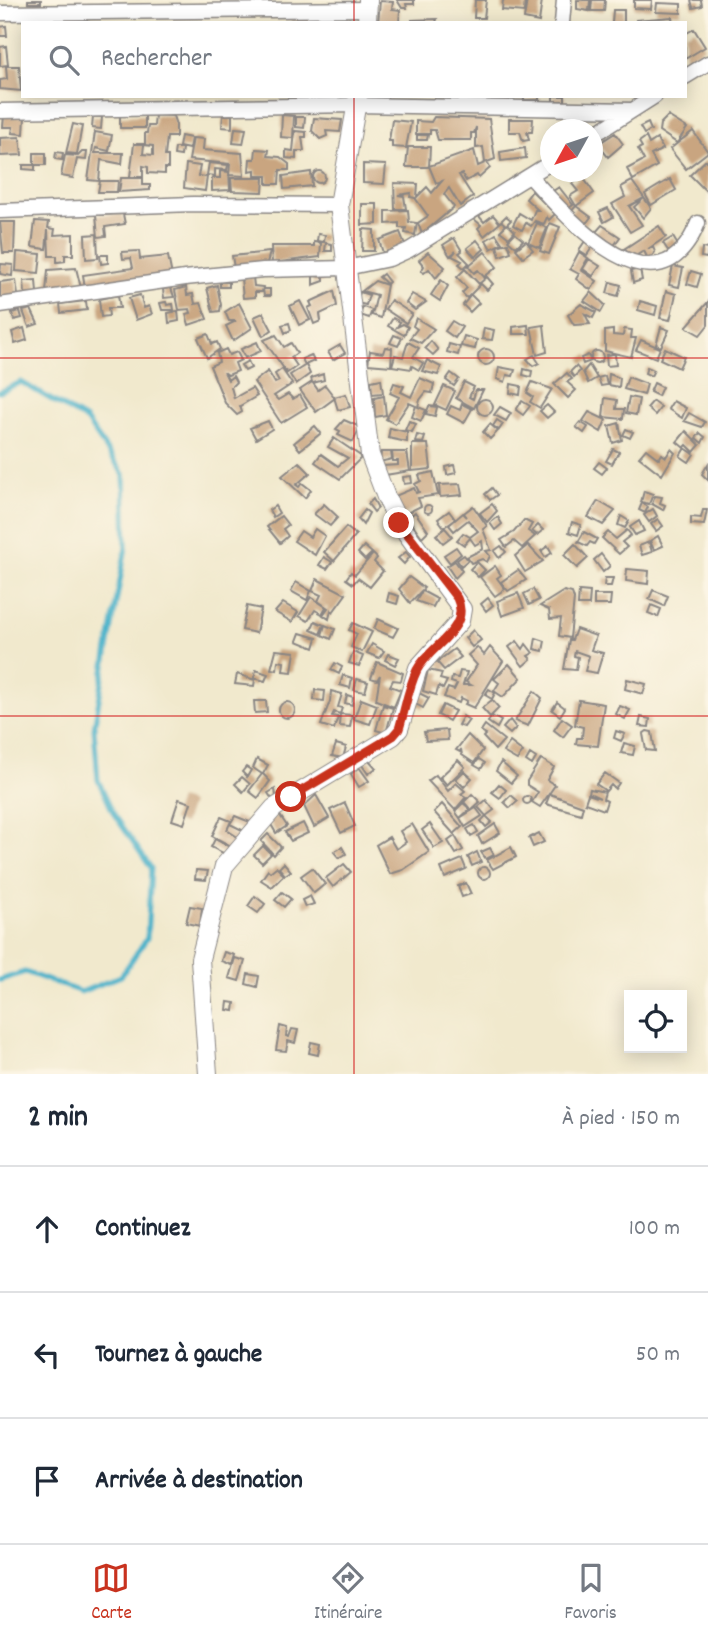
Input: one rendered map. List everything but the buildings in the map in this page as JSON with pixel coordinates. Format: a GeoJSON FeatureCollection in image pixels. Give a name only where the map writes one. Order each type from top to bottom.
{"type":"FeatureCollection","features":[{"type":"Feature","properties":{"kind":"street"},"geometry":{"type":"LineString","coordinates":[[562,21],[564,0]]}},
{"type":"Feature","properties":{"kind":"street"},"geometry":{"type":"LineString","coordinates":[[0,13],[368,11]]}},
{"type":"Feature","properties":{"kind":"street"},"geometry":{"type":"LineString","coordinates":[[687,76],[708,63]]}},
{"type":"Feature","properties":{"kind":"street"},"geometry":{"type":"LineString","coordinates":[[603,129],[652,98]]}},
{"type":"Feature","properties":{"kind":"street"},"geometry":{"type":"LineString","coordinates":[[0,111],[358,101],[556,102],[632,110]]}},
{"type":"Feature","properties":{"kind":"street"},"geometry":{"type":"LineString","coordinates":[[208,1074],[200,959],[224,866],[274,808],[393,736],[399,729],[418,668],[460,621],[462,609],[399,523],[370,455],[339,205],[358,101]]}},
{"type":"Feature","properties":{"kind":"street"},"geometry":{"type":"LineString","coordinates":[[0,305],[185,278],[262,270],[346,268],[389,259],[409,250],[540,170]]}},
{"type":"Feature","properties":{"kind":"street"},"geometry":{"type":"LineString","coordinates":[[530,176],[577,228],[625,260],[649,265],[668,263],[681,254],[698,223]]}},
{"type":"Feature","properties":{"kind":"street"},"geometry":{"type":"LineString","coordinates":[[0,211],[193,204],[339,205]]}},
{"type":"Feature","properties":{"kind":"waterway"},"geometry":{"type":"LineString","coordinates":[[0,392],[21,382],[86,420],[124,475],[126,547],[94,728],[98,780],[114,814],[151,868],[147,938],[121,976],[81,992],[25,972],[0,980]]}},
{"type":"Feature","properties":{"kind":"route"},"geometry":{"type":"LineString","coordinates":[[291,797],[393,736],[399,729],[418,668],[460,621],[462,609],[457,598],[399,523]]}}]}
